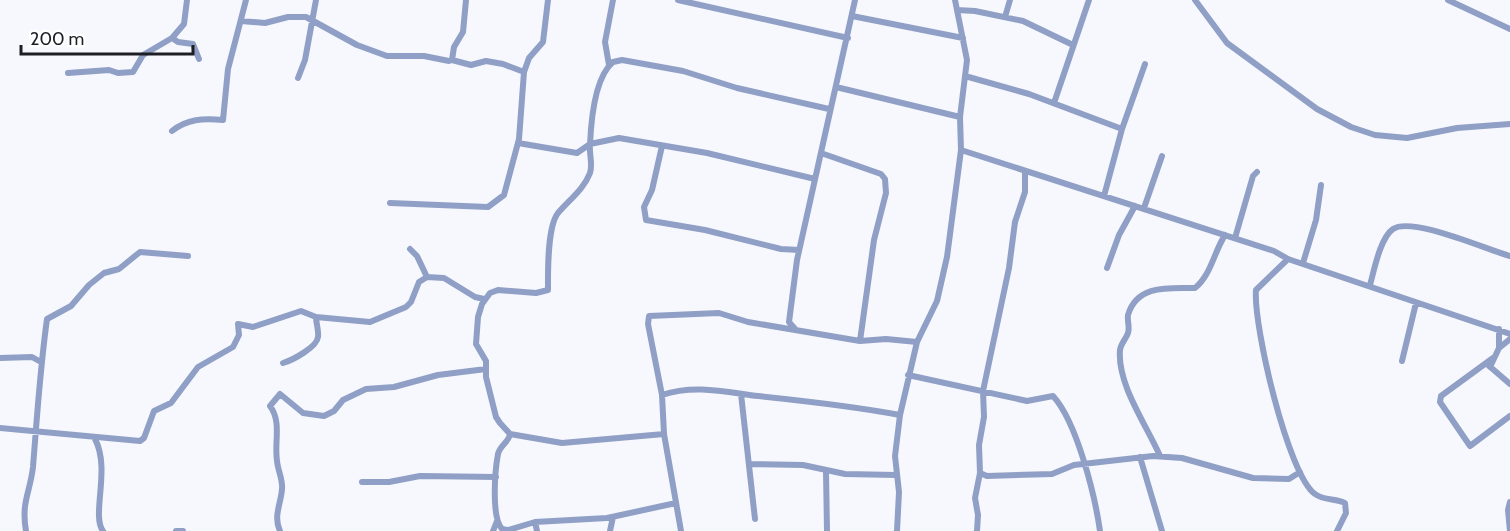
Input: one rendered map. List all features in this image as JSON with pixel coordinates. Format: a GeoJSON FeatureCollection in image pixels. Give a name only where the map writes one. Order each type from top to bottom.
{"type":"FeatureCollection","features":[{"type":"Feature","properties":{"kind":"street"},"geometry":{"type":"LineString","coordinates":[[68,74],[109,70],[130,73],[143,55],[171,38],[186,21],[184,7],[187,0]]}},
{"type":"Feature","properties":{"kind":"street"},"geometry":{"type":"LineString","coordinates":[[172,131],[182,123],[192,120],[223,120],[228,69],[246,0]]}},
{"type":"Feature","properties":{"kind":"street"},"geometry":{"type":"LineString","coordinates":[[298,78],[305,60],[316,0]]}},
{"type":"Feature","properties":{"kind":"street"},"geometry":{"type":"LineString","coordinates":[[452,60],[454,47],[463,32],[466,0]]}},
{"type":"Feature","properties":{"kind":"street"},"geometry":{"type":"LineString","coordinates":[[390,203],[492,206],[507,190],[518,143],[525,72],[529,58],[543,42],[548,0]]}},
{"type":"Feature","properties":{"kind":"street"},"geometry":{"type":"LineString","coordinates":[[612,0],[604,42],[609,66],[599,87],[590,144],[589,175],[576,195],[557,214],[553,226],[548,290],[536,293],[498,290],[484,299],[477,317],[476,340],[486,361],[496,417],[510,434],[562,443],[664,434]]}},
{"type":"Feature","properties":{"kind":"street"},"geometry":{"type":"LineString","coordinates":[[678,0],[848,38]]}},
{"type":"Feature","properties":{"kind":"street"},"geometry":{"type":"LineString","coordinates":[[781,328],[789,322],[799,250],[855,0]]}},
{"type":"Feature","properties":{"kind":"street"},"geometry":{"type":"LineString","coordinates":[[897,531],[896,475],[900,415],[917,342],[937,301],[941,286],[961,150],[960,117],[967,60],[955,0]]}},
{"type":"Feature","properties":{"kind":"street"},"geometry":{"type":"LineString","coordinates":[[1005,17],[1010,0]]}},
{"type":"Feature","properties":{"kind":"street"},"geometry":{"type":"LineString","coordinates":[[1054,103],[1089,0]]}},
{"type":"Feature","properties":{"kind":"street"},"geometry":{"type":"LineString","coordinates":[[1195,0],[1227,43],[1317,109],[1351,127],[1375,135],[1407,138],[1457,128],[1510,124]]}},
{"type":"Feature","properties":{"kind":"street"},"geometry":{"type":"LineString","coordinates":[[1448,0],[1510,28]]}},
{"type":"Feature","properties":{"kind":"street"},"geometry":{"type":"LineString","coordinates":[[957,10],[1005,17],[1032,25],[1073,45]]}},
{"type":"Feature","properties":{"kind":"street"},"geometry":{"type":"LineString","coordinates":[[852,16],[963,38]]}},
{"type":"Feature","properties":{"kind":"street"},"geometry":{"type":"LineString","coordinates":[[241,21],[265,23],[288,17],[311,18],[339,36],[387,56],[424,56],[452,60],[471,66],[486,61],[525,72]]}},
{"type":"Feature","properties":{"kind":"street"},"geometry":{"type":"LineString","coordinates":[[171,38],[178,42],[192,44],[199,59]]}},
{"type":"Feature","properties":{"kind":"street"},"geometry":{"type":"LineString","coordinates":[[609,66],[622,60],[671,69],[737,88],[829,109]]}},
{"type":"Feature","properties":{"kind":"street"},"geometry":{"type":"LineString","coordinates":[[1104,196],[1122,129],[1145,64]]}},
{"type":"Feature","properties":{"kind":"street"},"geometry":{"type":"LineString","coordinates":[[965,76],[998,84],[1122,129]]}},
{"type":"Feature","properties":{"kind":"street"},"geometry":{"type":"LineString","coordinates":[[836,87],[960,117]]}},
{"type":"Feature","properties":{"kind":"street"},"geometry":{"type":"LineString","coordinates":[[518,143],[577,153],[590,144],[612,138],[707,153],[815,179]]}},
{"type":"Feature","properties":{"kind":"street"},"geometry":{"type":"LineString","coordinates":[[662,146],[652,190],[644,207],[646,220],[705,230],[781,249],[799,250]]}},
{"type":"Feature","properties":{"kind":"street"},"geometry":{"type":"LineString","coordinates":[[961,150],[1235,238],[1288,259],[1510,334]]}},
{"type":"Feature","properties":{"kind":"street"},"geometry":{"type":"LineString","coordinates":[[821,153],[881,174],[885,179],[886,193],[874,240],[860,341]]}},
{"type":"Feature","properties":{"kind":"street"},"geometry":{"type":"LineString","coordinates":[[1144,208],[1162,156]]}},
{"type":"Feature","properties":{"kind":"street"},"geometry":{"type":"LineString","coordinates":[[976,531],[978,515],[975,498],[980,473],[979,445],[984,417],[983,391],[1009,268],[1015,222],[1025,192],[1025,171]]}},
{"type":"Feature","properties":{"kind":"street"},"geometry":{"type":"LineString","coordinates":[[1235,238],[1253,176],[1257,172]]}},
{"type":"Feature","properties":{"kind":"street"},"geometry":{"type":"LineString","coordinates":[[1303,263],[1316,220],[1321,185]]}},
{"type":"Feature","properties":{"kind":"street"},"geometry":{"type":"LineString","coordinates":[[1107,268],[1119,235],[1135,206]]}},
{"type":"Feature","properties":{"kind":"street"},"geometry":{"type":"LineString","coordinates":[[1370,285],[1378,256],[1387,237],[1392,229],[1401,226],[1441,233],[1510,256]]}},
{"type":"Feature","properties":{"kind":"street"},"geometry":{"type":"LineString","coordinates":[[1160,456],[1138,408],[1128,393],[1121,367],[1120,350],[1128,333],[1128,314],[1137,300],[1155,289],[1195,288],[1209,270],[1216,249],[1225,235]]}},
{"type":"Feature","properties":{"kind":"street"},"geometry":{"type":"LineString","coordinates":[[410,249],[417,256],[427,277]]}},
{"type":"Feature","properties":{"kind":"street"},"geometry":{"type":"LineString","coordinates":[[26,531],[23,509],[32,471],[34,431],[41,377],[40,362],[47,319],[71,306],[89,285],[104,273],[119,269],[140,252],[188,256]]}},
{"type":"Feature","properties":{"kind":"street"},"geometry":{"type":"LineString","coordinates":[[1288,259],[1258,287],[1256,295],[1271,392],[1300,472],[1315,494],[1345,503],[1346,513],[1337,531]]}},
{"type":"Feature","properties":{"kind":"street"},"geometry":{"type":"LineString","coordinates":[[0,428],[59,432],[95,439],[142,441],[154,411],[171,403],[198,368],[233,347],[240,335],[238,324],[252,327],[300,311],[316,317],[359,323],[387,317],[409,305],[419,282],[427,277],[444,278],[475,297],[484,299]]}},
{"type":"Feature","properties":{"kind":"street"},"geometry":{"type":"LineString","coordinates":[[1402,361],[1416,303]]}},
{"type":"Feature","properties":{"kind":"street"},"geometry":{"type":"LineString","coordinates":[[681,531],[664,434],[662,395],[648,324],[649,316],[719,313],[748,322],[860,341],[886,339],[917,342]]}},
{"type":"Feature","properties":{"kind":"street"},"geometry":{"type":"LineString","coordinates":[[284,363],[296,359],[315,344],[318,337],[316,317]]}},
{"type":"Feature","properties":{"kind":"street"},"geometry":{"type":"LineString","coordinates":[[789,322],[796,330]]}},
{"type":"Feature","properties":{"kind":"street"},"geometry":{"type":"LineString","coordinates":[[1498,329],[1499,348]]}},
{"type":"Feature","properties":{"kind":"street"},"geometry":{"type":"LineString","coordinates":[[1510,339],[1499,348],[1488,365],[1478,367],[1444,393],[1440,402],[1470,446],[1510,416]]}},
{"type":"Feature","properties":{"kind":"street"},"geometry":{"type":"LineString","coordinates":[[0,358],[32,357],[40,362]]}},
{"type":"Feature","properties":{"kind":"street"},"geometry":{"type":"LineString","coordinates":[[1488,365],[1510,384]]}},
{"type":"Feature","properties":{"kind":"street"},"geometry":{"type":"LineString","coordinates":[[280,531],[277,522],[278,502],[282,489],[277,461],[276,414],[270,406],[276,395],[280,393],[303,414],[324,416],[334,411],[343,400],[366,389],[394,387],[438,375],[486,369]]}},
{"type":"Feature","properties":{"kind":"street"},"geometry":{"type":"LineString","coordinates":[[908,375],[1028,401],[1053,396],[1065,417],[1085,466],[1100,531]]}},
{"type":"Feature","properties":{"kind":"street"},"geometry":{"type":"LineString","coordinates":[[662,395],[694,389],[849,405],[900,415]]}},
{"type":"Feature","properties":{"kind":"street"},"geometry":{"type":"LineString","coordinates":[[741,394],[755,519]]}},
{"type":"Feature","properties":{"kind":"street"},"geometry":{"type":"LineString","coordinates":[[493,531],[497,521],[498,455],[510,434]]}},
{"type":"Feature","properties":{"kind":"street"},"geometry":{"type":"LineString","coordinates":[[95,439],[103,461],[99,512],[100,526],[103,531]]}},
{"type":"Feature","properties":{"kind":"street"},"geometry":{"type":"LineString","coordinates":[[980,473],[987,476],[1047,475],[1074,465],[1085,466],[1160,456],[1182,458],[1253,478],[1289,479],[1300,472]]}},
{"type":"Feature","properties":{"kind":"street"},"geometry":{"type":"LineString","coordinates":[[1140,458],[1162,531]]}},
{"type":"Feature","properties":{"kind":"street"},"geometry":{"type":"LineString","coordinates":[[749,464],[803,465],[826,471],[896,475]]}},
{"type":"Feature","properties":{"kind":"street"},"geometry":{"type":"LineString","coordinates":[[826,471],[827,531]]}},
{"type":"Feature","properties":{"kind":"street"},"geometry":{"type":"LineString","coordinates":[[362,482],[382,483],[420,476],[496,477]]}},
{"type":"Feature","properties":{"kind":"street"},"geometry":{"type":"LineString","coordinates":[[1510,502],[1508,510],[1510,531]]}},
{"type":"Feature","properties":{"kind":"street"},"geometry":{"type":"LineString","coordinates":[[497,521],[502,529],[506,530],[535,522],[612,517],[676,503]]}},
{"type":"Feature","properties":{"kind":"street"},"geometry":{"type":"LineString","coordinates":[[610,531],[612,517]]}},
{"type":"Feature","properties":{"kind":"street"},"geometry":{"type":"LineString","coordinates":[[535,522],[537,531]]}},
{"type":"Feature","properties":{"kind":"street"},"geometry":{"type":"LineString","coordinates":[[176,531],[183,531]]}}]}
